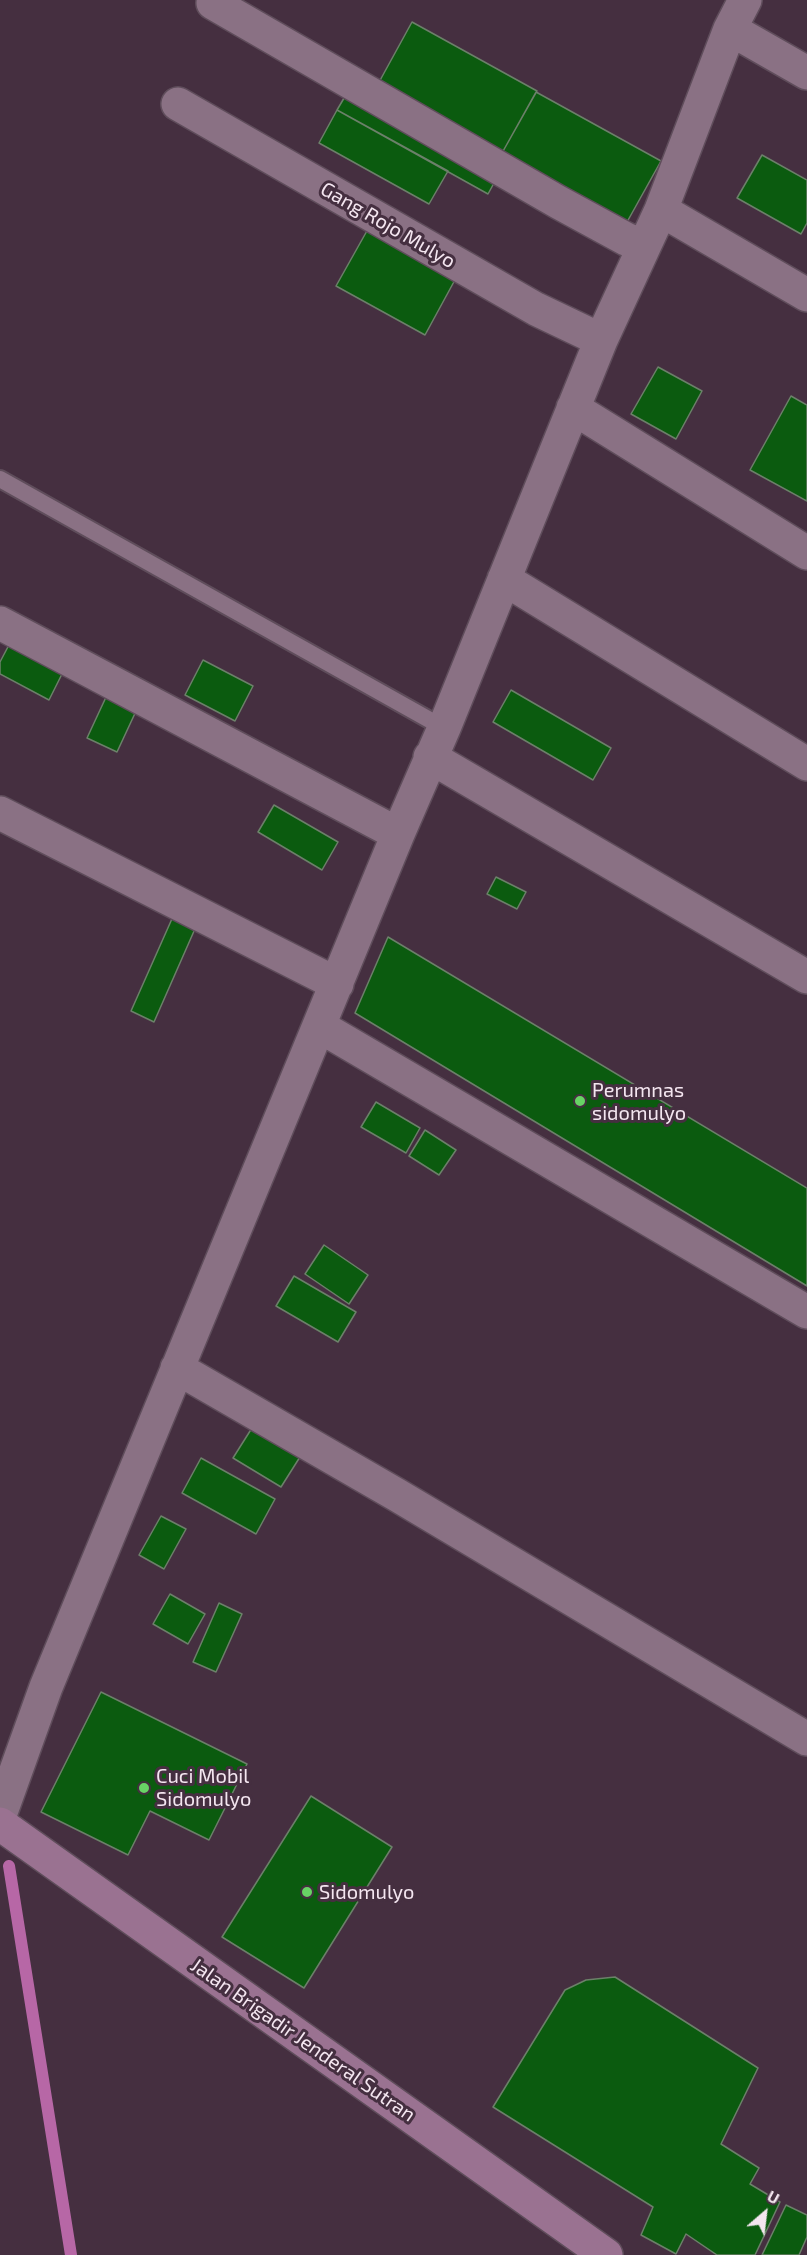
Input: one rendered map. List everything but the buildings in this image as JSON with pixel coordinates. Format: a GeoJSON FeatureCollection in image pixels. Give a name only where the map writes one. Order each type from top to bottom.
{"type":"FeatureCollection","features":[{"type":"Feature","properties":{"kind":"main road","name":"Jalan Brigadir Jenderal Sutran"},"geometry":{"type":"LineString","coordinates":[[0,1824],[606,2255]]}},
{"type":"Feature","properties":{"kind":"street"},"geometry":{"type":"LineString","coordinates":[[0,1815],[46,1687],[319,1026],[328,980],[398,834],[430,757],[434,723],[504,579],[573,408],[595,338],[634,242],[661,210],[730,29],[745,0]]}},
{"type":"Feature","properties":{"kind":"street"},"geometry":{"type":"LineString","coordinates":[[213,3],[558,202],[634,242]]}},
{"type":"Feature","properties":{"kind":"street"},"geometry":{"type":"LineString","coordinates":[[730,29],[807,73]]}},
{"type":"Feature","properties":{"kind":"street","name":"Gang Rojo Mulyo"},"geometry":{"type":"LineString","coordinates":[[178,104],[536,309],[595,338]]}},
{"type":"Feature","properties":{"kind":"street"},"geometry":{"type":"LineString","coordinates":[[661,210],[807,294]]}},
{"type":"Feature","properties":{"kind":"street"},"geometry":{"type":"LineString","coordinates":[[573,408],[807,553]]}},
{"type":"Feature","properties":{"kind":"street"},"geometry":{"type":"LineString","coordinates":[[504,579],[807,764]]}},
{"type":"Feature","properties":{"kind":"street"},"geometry":{"type":"LineString","coordinates":[[0,623],[398,834]]}},
{"type":"Feature","properties":{"kind":"street"},"geometry":{"type":"LineString","coordinates":[[430,757],[807,977]]}},
{"type":"Feature","properties":{"kind":"street"},"geometry":{"type":"LineString","coordinates":[[0,813],[328,980]]}},
{"type":"Feature","properties":{"kind":"street"},"geometry":{"type":"LineString","coordinates":[[319,1026],[807,1312]]}},
{"type":"Feature","properties":{"kind":"street"},"geometry":{"type":"LineString","coordinates":[[177,1368],[397,1495],[807,1739]]}},
{"type":"Feature","properties":{"kind":"lane"},"geometry":{"type":"LineString","coordinates":[[0,479],[434,723]]}},
{"type":"Feature","properties":{"kind":"waterway"},"geometry":{"type":"LineString","coordinates":[[9,1866],[71,2255]]}},
{"type":"Feature","properties":{"kind":"place","name":"Perumnas sidomulyo"},"geometry":{"type":"Point","coordinates":[580,1101]}},
{"type":"Feature","properties":{"kind":"place","name":"Cuci Mobil Sidomulyo"},"geometry":{"type":"Point","coordinates":[144,1788]}},
{"type":"Feature","properties":{"kind":"place","name":"Sidomulyo"},"geometry":{"type":"Point","coordinates":[307,1892]}}]}
